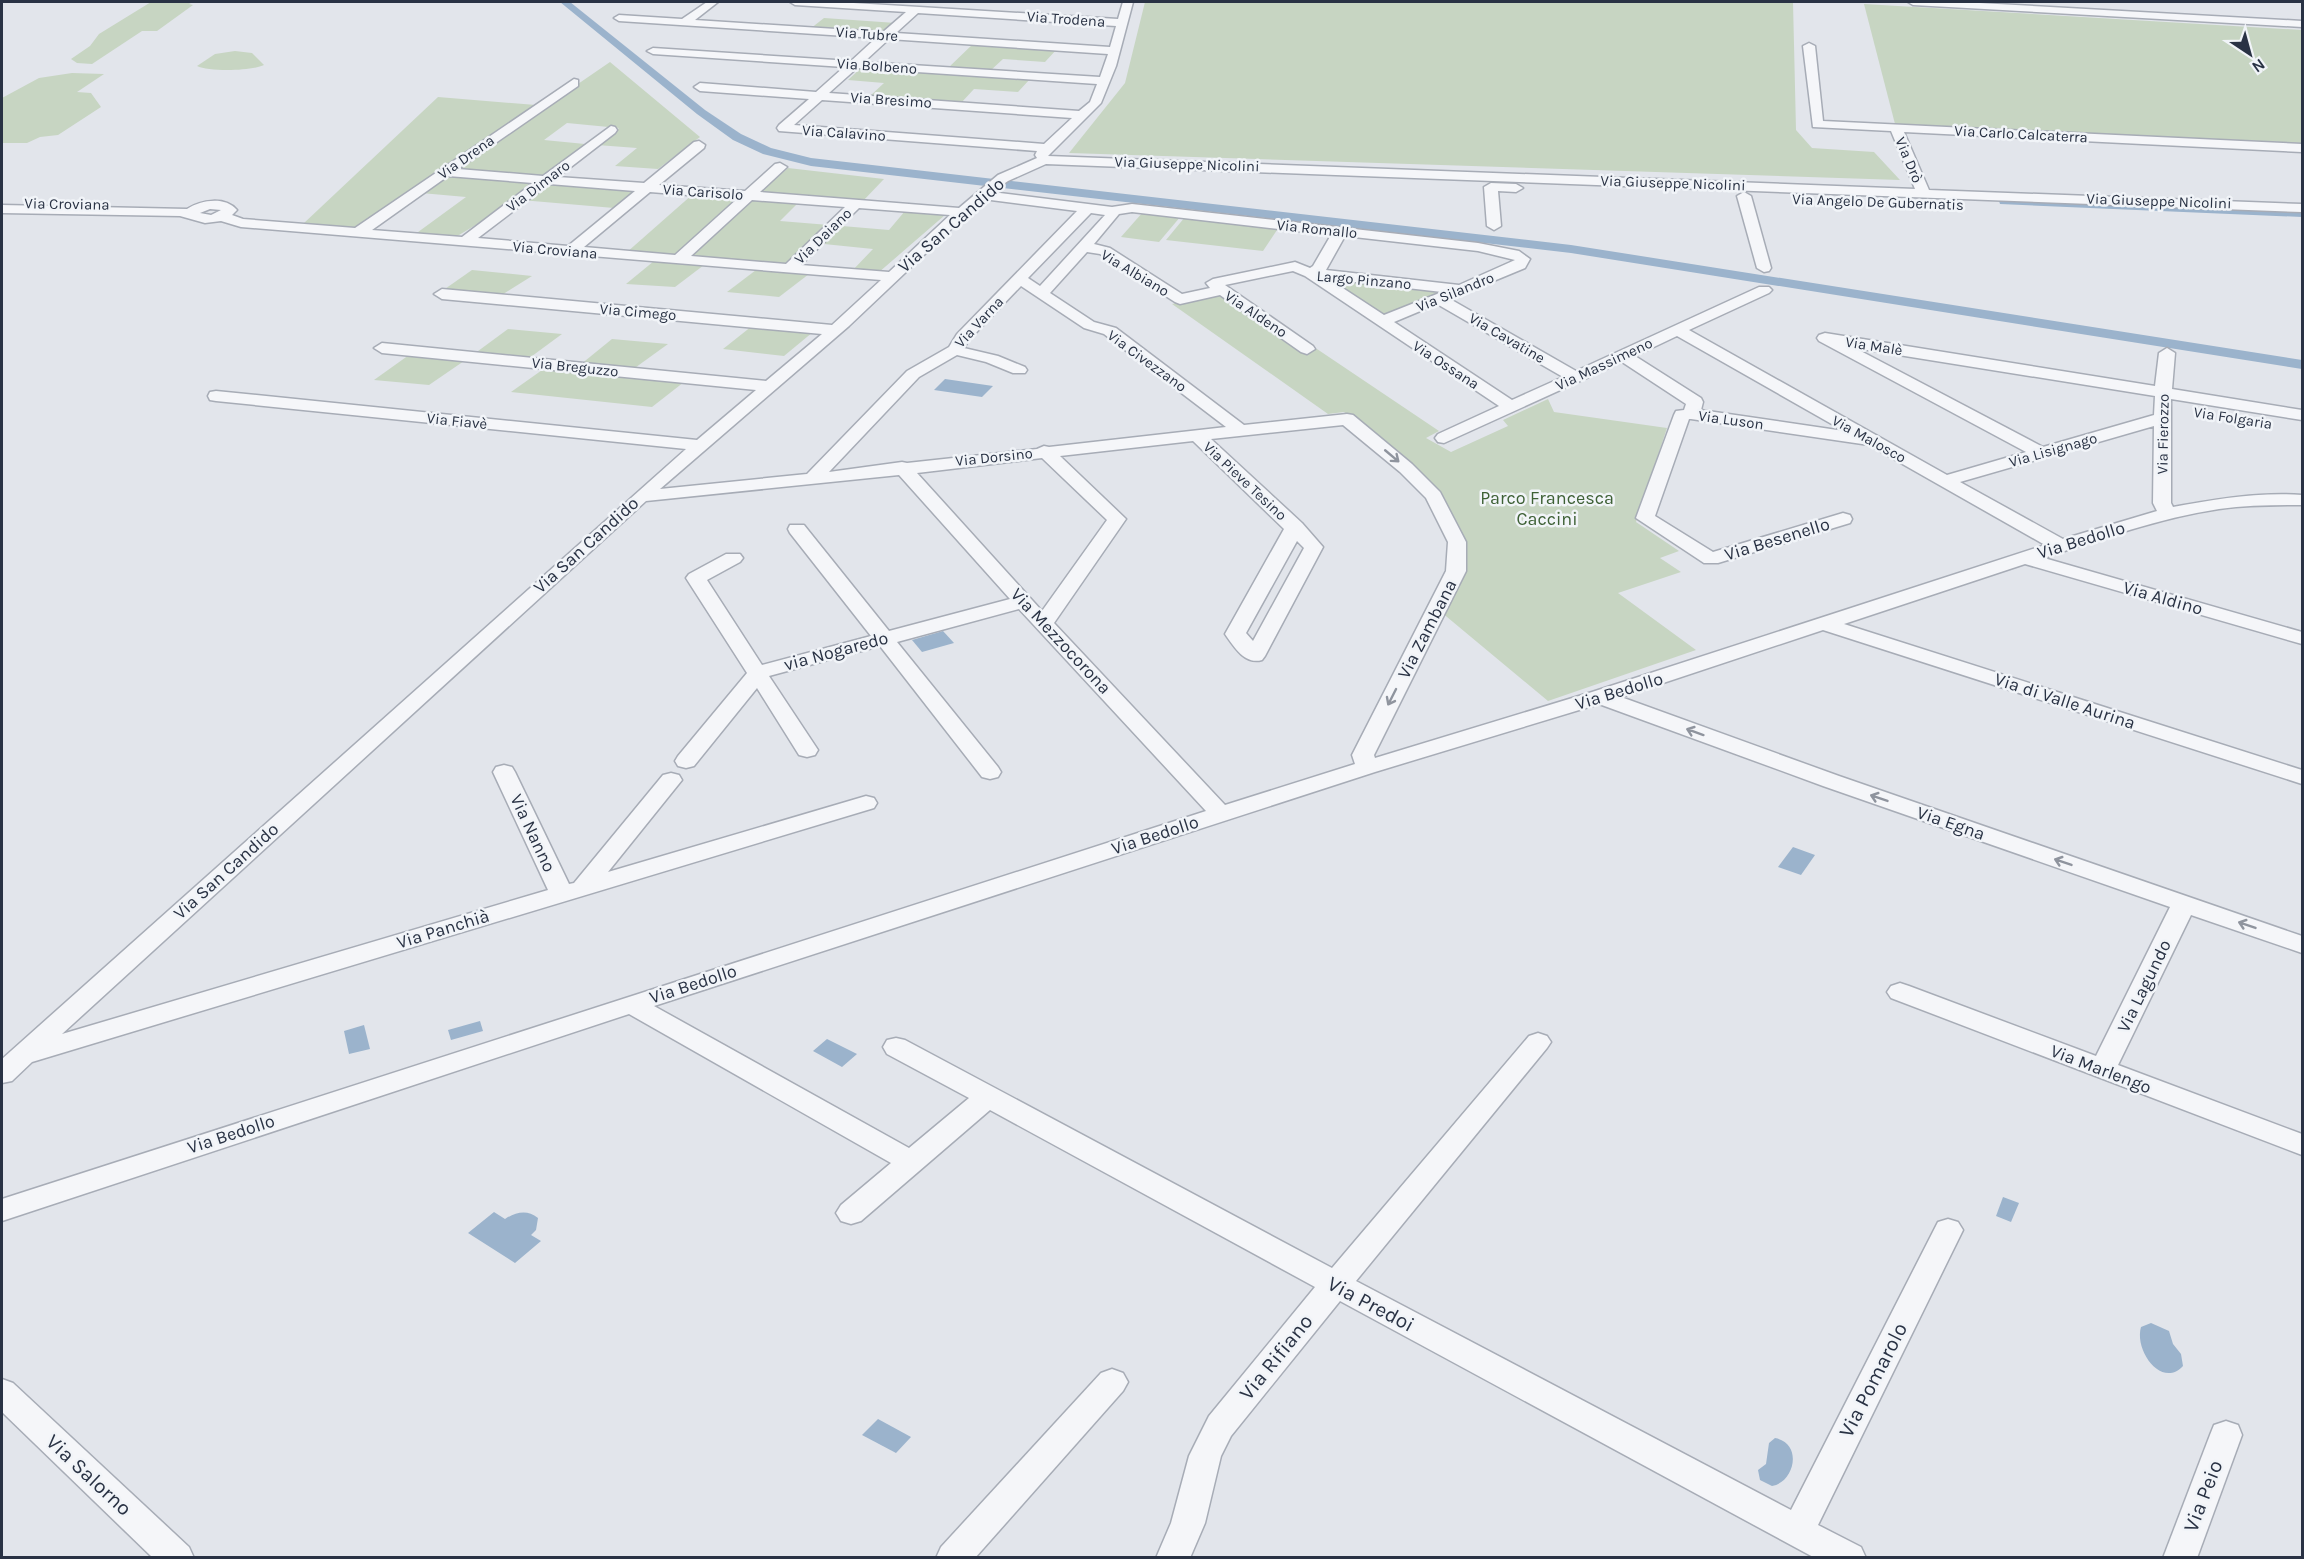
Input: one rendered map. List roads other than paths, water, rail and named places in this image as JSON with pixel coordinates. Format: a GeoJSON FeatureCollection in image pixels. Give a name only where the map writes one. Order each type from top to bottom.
{"type":"FeatureCollection","features":[{"type":"Feature","properties":{"kind":"street"},"geometry":{"type":"LineString","coordinates":[[685,22],[713,2]]}},
{"type":"Feature","properties":{"kind":"street","name":"Via Trodena"},"geometry":{"type":"LineString","coordinates":[[795,2],[1122,22]]}},
{"type":"Feature","properties":{"kind":"street","name":"Via San Candido"},"geometry":{"type":"LineString","coordinates":[[2,1074],[698,445],[834,330],[961,212],[991,187],[1045,154],[1095,103],[1114,51],[1128,2]]}},
{"type":"Feature","properties":{"kind":"street"},"geometry":{"type":"LineString","coordinates":[[1913,2],[2065,6],[2302,24]]}},
{"type":"Feature","properties":{"kind":"street"},"geometry":{"type":"LineString","coordinates":[[2256,8],[2267,22]]}},
{"type":"Feature","properties":{"kind":"street","name":"Via Calavino"},"geometry":{"type":"LineString","coordinates":[[916,9],[783,128],[1045,154]]}},
{"type":"Feature","properties":{"kind":"street","name":"Via Tubre"},"geometry":{"type":"LineString","coordinates":[[620,18],[1114,51]]}},
{"type":"Feature","properties":{"kind":"street","name":"Via Carlo Calcaterra"},"geometry":{"type":"LineString","coordinates":[[1809,46],[1817,124],[2302,148]]}},
{"type":"Feature","properties":{"kind":"street","name":"Via Bolbeno"},"geometry":{"type":"LineString","coordinates":[[653,51],[1102,81]]}},
{"type":"Feature","properties":{"kind":"street","name":"Via Drena"},"geometry":{"type":"LineString","coordinates":[[359,232],[574,82]]}},
{"type":"Feature","properties":{"kind":"street","name":"Via Bresimo"},"geometry":{"type":"LineString","coordinates":[[700,87],[1082,115]]}},
{"type":"Feature","properties":{"kind":"street","name":"Via Drò"},"geometry":{"type":"LineString","coordinates":[[1896,128],[1923,192]]}},
{"type":"Feature","properties":{"kind":"street","name":"Via Dimaro"},"geometry":{"type":"LineString","coordinates":[[464,242],[611,130]]}},
{"type":"Feature","properties":{"kind":"street"},"geometry":{"type":"LineString","coordinates":[[570,251],[699,145]]}},
{"type":"Feature","properties":{"kind":"street","name":"Via Giuseppe Nicolini"},"geometry":{"type":"LineString","coordinates":[[1045,154],[2302,208]]}},
{"type":"Feature","properties":{"kind":"street"},"geometry":{"type":"LineString","coordinates":[[679,259],[780,167]]}},
{"type":"Feature","properties":{"kind":"street","name":"Via Carisolo"},"geometry":{"type":"LineString","coordinates":[[445,172],[961,212]]}},
{"type":"Feature","properties":{"kind":"street","name":"Via Romallo"},"geometry":{"type":"LineString","coordinates":[[991,187],[1088,208],[1112,211],[1132,208],[1340,231],[1505,251],[1521,258]]}},
{"type":"Feature","properties":{"kind":"street","name":"Via Angelo De Gubernatis"},"geometry":{"type":"LineString","coordinates":[[1494,226],[1491,188],[2157,213],[2302,222]]}},
{"type":"Feature","properties":{"kind":"street"},"geometry":{"type":"LineString","coordinates":[[1744,196],[1764,268]]}},
{"type":"Feature","properties":{"kind":"street","name":"Via Daiano"},"geometry":{"type":"LineString","coordinates":[[790,268],[856,204]]}},
{"type":"Feature","properties":{"kind":"street","name":"Via Croviana"},"geometry":{"type":"LineString","coordinates":[[6,206],[222,206],[229,208],[228,212],[220,216],[202,219],[193,218],[190,214],[166,211],[101,207]]}},
{"type":"Feature","properties":{"kind":"street"},"geometry":{"type":"LineString","coordinates":[[190,214],[205,207]]}},
{"type":"Feature","properties":{"kind":"street","name":"Via Varna"},"geometry":{"type":"LineString","coordinates":[[812,479],[913,374],[955,350],[963,337],[1088,208]]}},
{"type":"Feature","properties":{"kind":"street"},"geometry":{"type":"LineString","coordinates":[[1041,294],[1113,216],[1112,211]]}},
{"type":"Feature","properties":{"kind":"street","name":"Via Croviana"},"geometry":{"type":"LineString","coordinates":[[220,216],[241,222],[892,277]]}},
{"type":"Feature","properties":{"kind":"street"},"geometry":{"type":"LineString","coordinates":[[1310,273],[1319,269],[1340,231]]}},
{"type":"Feature","properties":{"kind":"street","name":"Via Albiano"},"geometry":{"type":"LineString","coordinates":[[1085,247],[1105,251],[1179,300],[1220,290]]}},
{"type":"Feature","properties":{"kind":"street","name":"Via Silandro"},"geometry":{"type":"LineString","coordinates":[[1381,322],[1520,265],[1523,261],[1521,258]]}},
{"type":"Feature","properties":{"kind":"street","name":"Via Aldeno"},"geometry":{"type":"LineString","coordinates":[[1307,349],[1213,284],[1295,266],[1310,273]]}},
{"type":"Feature","properties":{"kind":"street","name":"Largo Pinzano"},"geometry":{"type":"LineString","coordinates":[[1310,273],[1463,290]]}},
{"type":"Feature","properties":{"kind":"street","name":"Largo Pinzano"},"geometry":{"type":"LineString","coordinates":[[1310,273],[1381,322]]}},
{"type":"Feature","properties":{"kind":"street","name":"Via Civezzano"},"geometry":{"type":"LineString","coordinates":[[1020,279],[1089,325],[1110,331],[1241,431]]}},
{"type":"Feature","properties":{"kind":"street","name":"Via Massimeno"},"geometry":{"type":"LineString","coordinates":[[1444,438],[1764,290]]}},
{"type":"Feature","properties":{"kind":"street","name":"Via Cimego"},"geometry":{"type":"LineString","coordinates":[[442,294],[834,330]]}},
{"type":"Feature","properties":{"kind":"street","name":"Via Cavatine"},"geometry":{"type":"LineString","coordinates":[[1440,299],[1575,377]]}},
{"type":"Feature","properties":{"kind":"street","name":"Via Ossana"},"geometry":{"type":"LineString","coordinates":[[1381,322],[1511,407]]}},
{"type":"Feature","properties":{"kind":"street","name":"Via Malosco"},"geometry":{"type":"LineString","coordinates":[[1677,330],[2061,546]]}},
{"type":"Feature","properties":{"kind":"street","name":"Via Malè"},"geometry":{"type":"LineString","coordinates":[[2041,453],[1825,338],[2163,406]]}},
{"type":"Feature","properties":{"kind":"street","name":"Via Breguzzo"},"geometry":{"type":"LineString","coordinates":[[382,348],[768,386]]}},
{"type":"Feature","properties":{"kind":"street"},"geometry":{"type":"LineString","coordinates":[[955,350],[992,359],[1019,369]]}},
{"type":"Feature","properties":{"kind":"street","name":"Via Fierozzo"},"geometry":{"type":"LineString","coordinates":[[2167,353],[2163,406],[2162,503],[2167,514]]}},
{"type":"Feature","properties":{"kind":"street","name":"Via Luson"},"geometry":{"type":"LineString","coordinates":[[1623,356],[1695,402],[1691,414],[1870,440]]}},
{"type":"Feature","properties":{"kind":"street","name":"Via Fiavè"},"geometry":{"type":"LineString","coordinates":[[216,396],[698,445]]}},
{"type":"Feature","properties":{"kind":"street","name":"Via Folgaria"},"geometry":{"type":"LineString","coordinates":[[2163,406],[2302,415]]}},
{"type":"Feature","properties":{"kind":"street","name":"Via Folgaria"},"geometry":{"type":"LineString","coordinates":[[2163,406],[2302,430]]}},
{"type":"Feature","properties":{"kind":"street","name":"Via Lisignago"},"geometry":{"type":"LineString","coordinates":[[1944,481],[2041,453],[2163,406]]}},
{"type":"Feature","properties":{"kind":"street","name":"Via Besenello"},"geometry":{"type":"LineString","coordinates":[[1691,414],[1680,416],[1646,518],[1711,559],[1843,519]]}},
{"type":"Feature","properties":{"kind":"street","name":"Via Dorsino"},"geometry":{"type":"LineString","coordinates":[[641,496],[1347,419]]}},
{"type":"Feature","properties":{"kind":"street","name":"Via Zambana"},"geometry":{"type":"LineString","coordinates":[[1347,419],[1406,468],[1434,496],[1457,542],[1456,571],[1363,755],[1367,767]]}},
{"type":"Feature","properties":{"kind":"street","name":"Via Pieve Tesino"},"geometry":{"type":"LineString","coordinates":[[1196,435],[1295,526],[1314,547],[1255,657],[1235,634],[1295,526]]}},
{"type":"Feature","properties":{"kind":"street"},"geometry":{"type":"LineString","coordinates":[[1044,451],[1117,519],[1044,622]]}},
{"type":"Feature","properties":{"kind":"street","name":"Via Mezzocorona"},"geometry":{"type":"LineString","coordinates":[[902,467],[1023,602],[1221,814]]}},
{"type":"Feature","properties":{"kind":"street","name":"Via Bedollo"},"geometry":{"type":"LineString","coordinates":[[6,1210],[631,1004],[1367,767],[1600,697],[1827,625],[2061,546],[2167,514],[2219,504],[2272,499],[2302,500]]}},
{"type":"Feature","properties":{"kind":"street"},"geometry":{"type":"LineString","coordinates":[[797,529],[990,772]]}},
{"type":"Feature","properties":{"kind":"street"},"geometry":{"type":"LineString","coordinates":[[733,558],[696,578],[759,672],[807,750]]}},
{"type":"Feature","properties":{"kind":"street","name":"Via Aldino"},"geometry":{"type":"LineString","coordinates":[[2024,558],[2302,638]]}},
{"type":"Feature","properties":{"kind":"street","name":"via Nogaredo"},"geometry":{"type":"LineString","coordinates":[[572,890],[671,780],[682,779],[693,771],[693,765],[686,761],[759,672],[1023,602]]}},
{"type":"Feature","properties":{"kind":"street","name":"Via di Valle Aurina"},"geometry":{"type":"LineString","coordinates":[[1827,625],[2302,777]]}},
{"type":"Feature","properties":{"kind":"street","name":"Via Egna"},"geometry":{"type":"LineString","coordinates":[[1600,697],[1842,785],[2302,945]]}},
{"type":"Feature","properties":{"kind":"street","name":"Via Nanno"},"geometry":{"type":"LineString","coordinates":[[504,772],[572,890]]}},
{"type":"Feature","properties":{"kind":"street","name":"Via Panchià"},"geometry":{"type":"LineString","coordinates":[[21,1056],[866,803]]}},
{"type":"Feature","properties":{"kind":"street","name":"Via Lagundo"},"geometry":{"type":"LineString","coordinates":[[2103,1069],[2184,903]]}},
{"type":"Feature","properties":{"kind":"street","name":"Via Marlengo"},"geometry":{"type":"LineString","coordinates":[[1900,992],[2302,1145]]}},
{"type":"Feature","properties":{"kind":"street"},"geometry":{"type":"LineString","coordinates":[[631,1004],[911,1162]]}},
{"type":"Feature","properties":{"kind":"street","name":"Via Rifiano"},"geometry":{"type":"LineString","coordinates":[[1173,1557],[1188,1523],[1205,1456],[1220,1426],[1538,1042]]}},
{"type":"Feature","properties":{"kind":"street","name":"Via Predoi"},"geometry":{"type":"LineString","coordinates":[[896,1047],[1335,1285],[1849,1557]]}},
{"type":"Feature","properties":{"kind":"street"},"geometry":{"type":"LineString","coordinates":[[851,1213],[988,1097]]}},
{"type":"Feature","properties":{"kind":"street","name":"Via Pomarolo"},"geometry":{"type":"LineString","coordinates":[[1798,1530],[1948,1230]]}},
{"type":"Feature","properties":{"kind":"street"},"geometry":{"type":"LineString","coordinates":[[953,1557],[1112,1382]]}},
{"type":"Feature","properties":{"kind":"street","name":"Via Salorno"},"geometry":{"type":"LineString","coordinates":[[2,1392],[177,1557]]}},
{"type":"Feature","properties":{"kind":"street","name":"Via Peio"},"geometry":{"type":"LineString","coordinates":[[2180,1557],[2226,1435]]}},
{"type":"Feature","properties":{"kind":"water"},"geometry":{"type":"Polygon","coordinates":[[[945,379],[993,386],[982,397],[934,390],[945,379]]]}},
{"type":"Feature","properties":{"kind":"water"},"geometry":{"type":"Polygon","coordinates":[[[943,631],[954,643],[922,652],[912,640],[943,631]]]}},
{"type":"Feature","properties":{"kind":"water"},"geometry":{"type":"Polygon","coordinates":[[[1793,847],[1815,855],[1801,875],[1778,867],[1793,847]]]}},
{"type":"Feature","properties":{"kind":"water"},"geometry":{"type":"Polygon","coordinates":[[[480,1021],[483,1031],[451,1040],[448,1030],[480,1021]]]}},
{"type":"Feature","properties":{"kind":"water"},"geometry":{"type":"Polygon","coordinates":[[[364,1025],[370,1049],[349,1054],[344,1031],[364,1025]]]}},
{"type":"Feature","properties":{"kind":"water"},"geometry":{"type":"Polygon","coordinates":[[[827,1039],[857,1054],[842,1067],[813,1051],[827,1039]]]}},
{"type":"Feature","properties":{"kind":"water"},"geometry":{"type":"Polygon","coordinates":[[[2003,1197],[2019,1203],[2011,1222],[1996,1216],[2003,1197]]]}},
{"type":"Feature","properties":{"kind":"water"},"geometry":{"type":"Polygon","coordinates":[[[494,1212],[505,1219],[522,1212],[534,1215],[538,1218],[536,1230],[531,1235],[541,1241],[515,1263],[468,1233],[494,1212]]]}},
{"type":"Feature","properties":{"kind":"water"},"geometry":{"type":"Polygon","coordinates":[[[2151,1323],[2169,1331],[2173,1344],[2181,1354],[2183,1366],[2175,1372],[2167,1373],[2159,1370],[2146,1356],[2140,1337],[2141,1327],[2151,1323]]]}},
{"type":"Feature","properties":{"kind":"water"},"geometry":{"type":"Polygon","coordinates":[[[878,1419],[911,1437],[896,1453],[862,1435],[878,1419]]]}},
{"type":"Feature","properties":{"kind":"water"},"geometry":{"type":"Polygon","coordinates":[[[1775,1438],[1784,1441],[1790,1447],[1793,1462],[1786,1478],[1772,1486],[1760,1480],[1758,1470],[1766,1464],[1769,1443],[1775,1438]]]}},
{"type":"Feature","properties":{"kind":"waterway"},"geometry":{"type":"LineString","coordinates":[[565,2],[701,112],[737,137],[767,151],[811,162],[1571,249],[2302,365]]}},
{"type":"Feature","properties":{"kind":"waterway"},"geometry":{"type":"LineString","coordinates":[[2005,201],[2302,213]]}},
{"type":"Feature","properties":{"kind":"park label","name":"Parco Francesca Caccini"},"geometry":{"type":"Point","coordinates":[1547,508]}}]}
